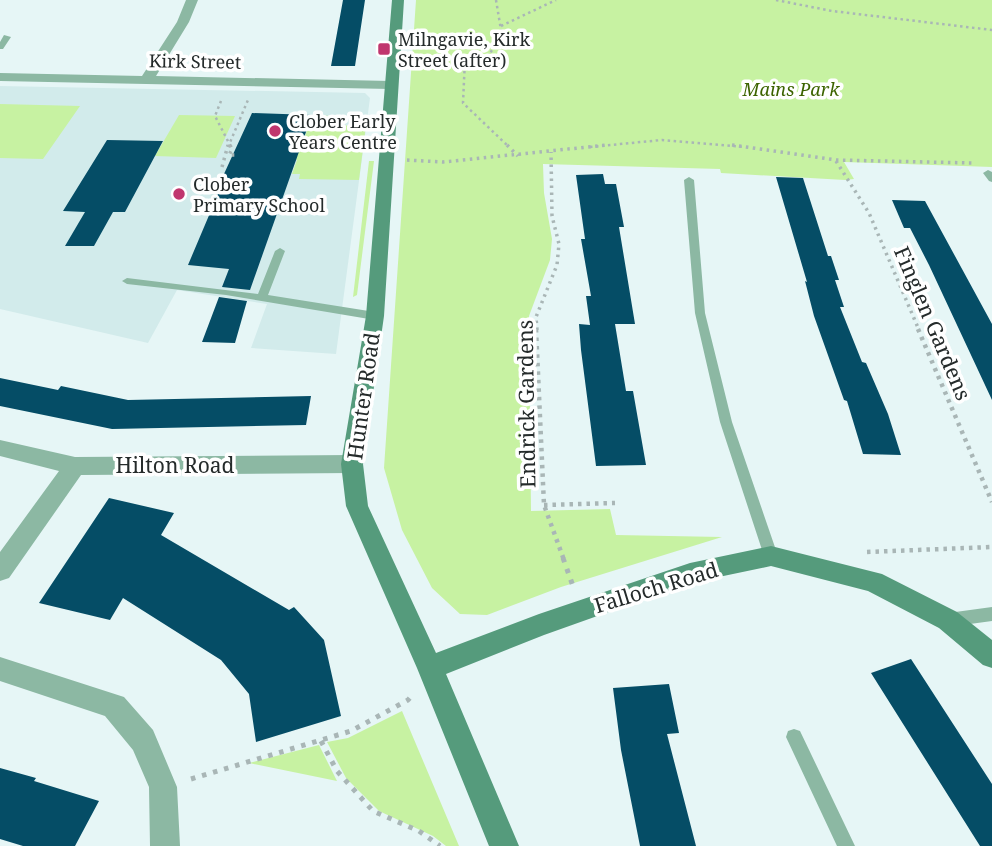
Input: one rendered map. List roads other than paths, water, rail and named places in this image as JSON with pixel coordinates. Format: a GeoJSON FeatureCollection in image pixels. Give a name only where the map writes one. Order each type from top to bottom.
{"type":"FeatureCollection","features":[{"type":"Feature","properties":{"kind":"street"},"geometry":{"type":"LineString","coordinates":[[147,79],[183,22],[192,0]]}},
{"type":"Feature","properties":{"kind":"street","name":"Hunter Road"},"geometry":{"type":"LineString","coordinates":[[398,0],[375,316],[352,464],[357,506],[430,668],[504,846]]}},
{"type":"Feature","properties":{"kind":"street","name":"Kirk Street"},"geometry":{"type":"LineString","coordinates":[[0,77],[390,85]]}},
{"type":"Feature","properties":{"kind":"street","name":"Hilton Road"},"geometry":{"type":"LineString","coordinates":[[0,448],[75,466],[352,464]]}},
{"type":"Feature","properties":{"kind":"street"},"geometry":{"type":"LineString","coordinates":[[0,571],[75,466]]}},
{"type":"Feature","properties":{"kind":"street","name":"Falloch Road"},"geometry":{"type":"LineString","coordinates":[[430,668],[582,610],[690,573],[771,556],[873,582],[948,620],[992,656]]}},
{"type":"Feature","properties":{"kind":"street"},"geometry":{"type":"LineString","coordinates":[[0,669],[114,706],[144,740],[163,787],[165,846]]}},
{"type":"Feature","properties":{"kind":"lane"},"geometry":{"type":"LineString","coordinates":[[0,47],[7,37]]}},
{"type":"Feature","properties":{"kind":"lane"},"geometry":{"type":"LineString","coordinates":[[689,180],[700,313],[726,422],[771,556]]}},
{"type":"Feature","properties":{"kind":"lane"},"geometry":{"type":"LineString","coordinates":[[262,298],[280,251]]}},
{"type":"Feature","properties":{"kind":"lane"},"geometry":{"type":"LineString","coordinates":[[128,281],[375,316]]}},
{"type":"Feature","properties":{"kind":"lane"},"geometry":{"type":"LineString","coordinates":[[948,620],[992,614]]}},
{"type":"Feature","properties":{"kind":"lane"},"geometry":{"type":"LineString","coordinates":[[794,737],[846,846]]}},
{"type":"Feature","properties":{"kind":"place","name":"Milngavie, Kirk Street (after)"},"geometry":{"type":"Point","coordinates":[384,49]}},
{"type":"Feature","properties":{"kind":"place","name":"Clober Early Years Centre"},"geometry":{"type":"Point","coordinates":[275,131]}},
{"type":"Feature","properties":{"kind":"place","name":"Clober Primary School"},"geometry":{"type":"Point","coordinates":[179,194]}},
{"type":"Feature","properties":{"kind":"park label","name":"Mains Park"},"geometry":{"type":"Point","coordinates":[791,89]}}]}
